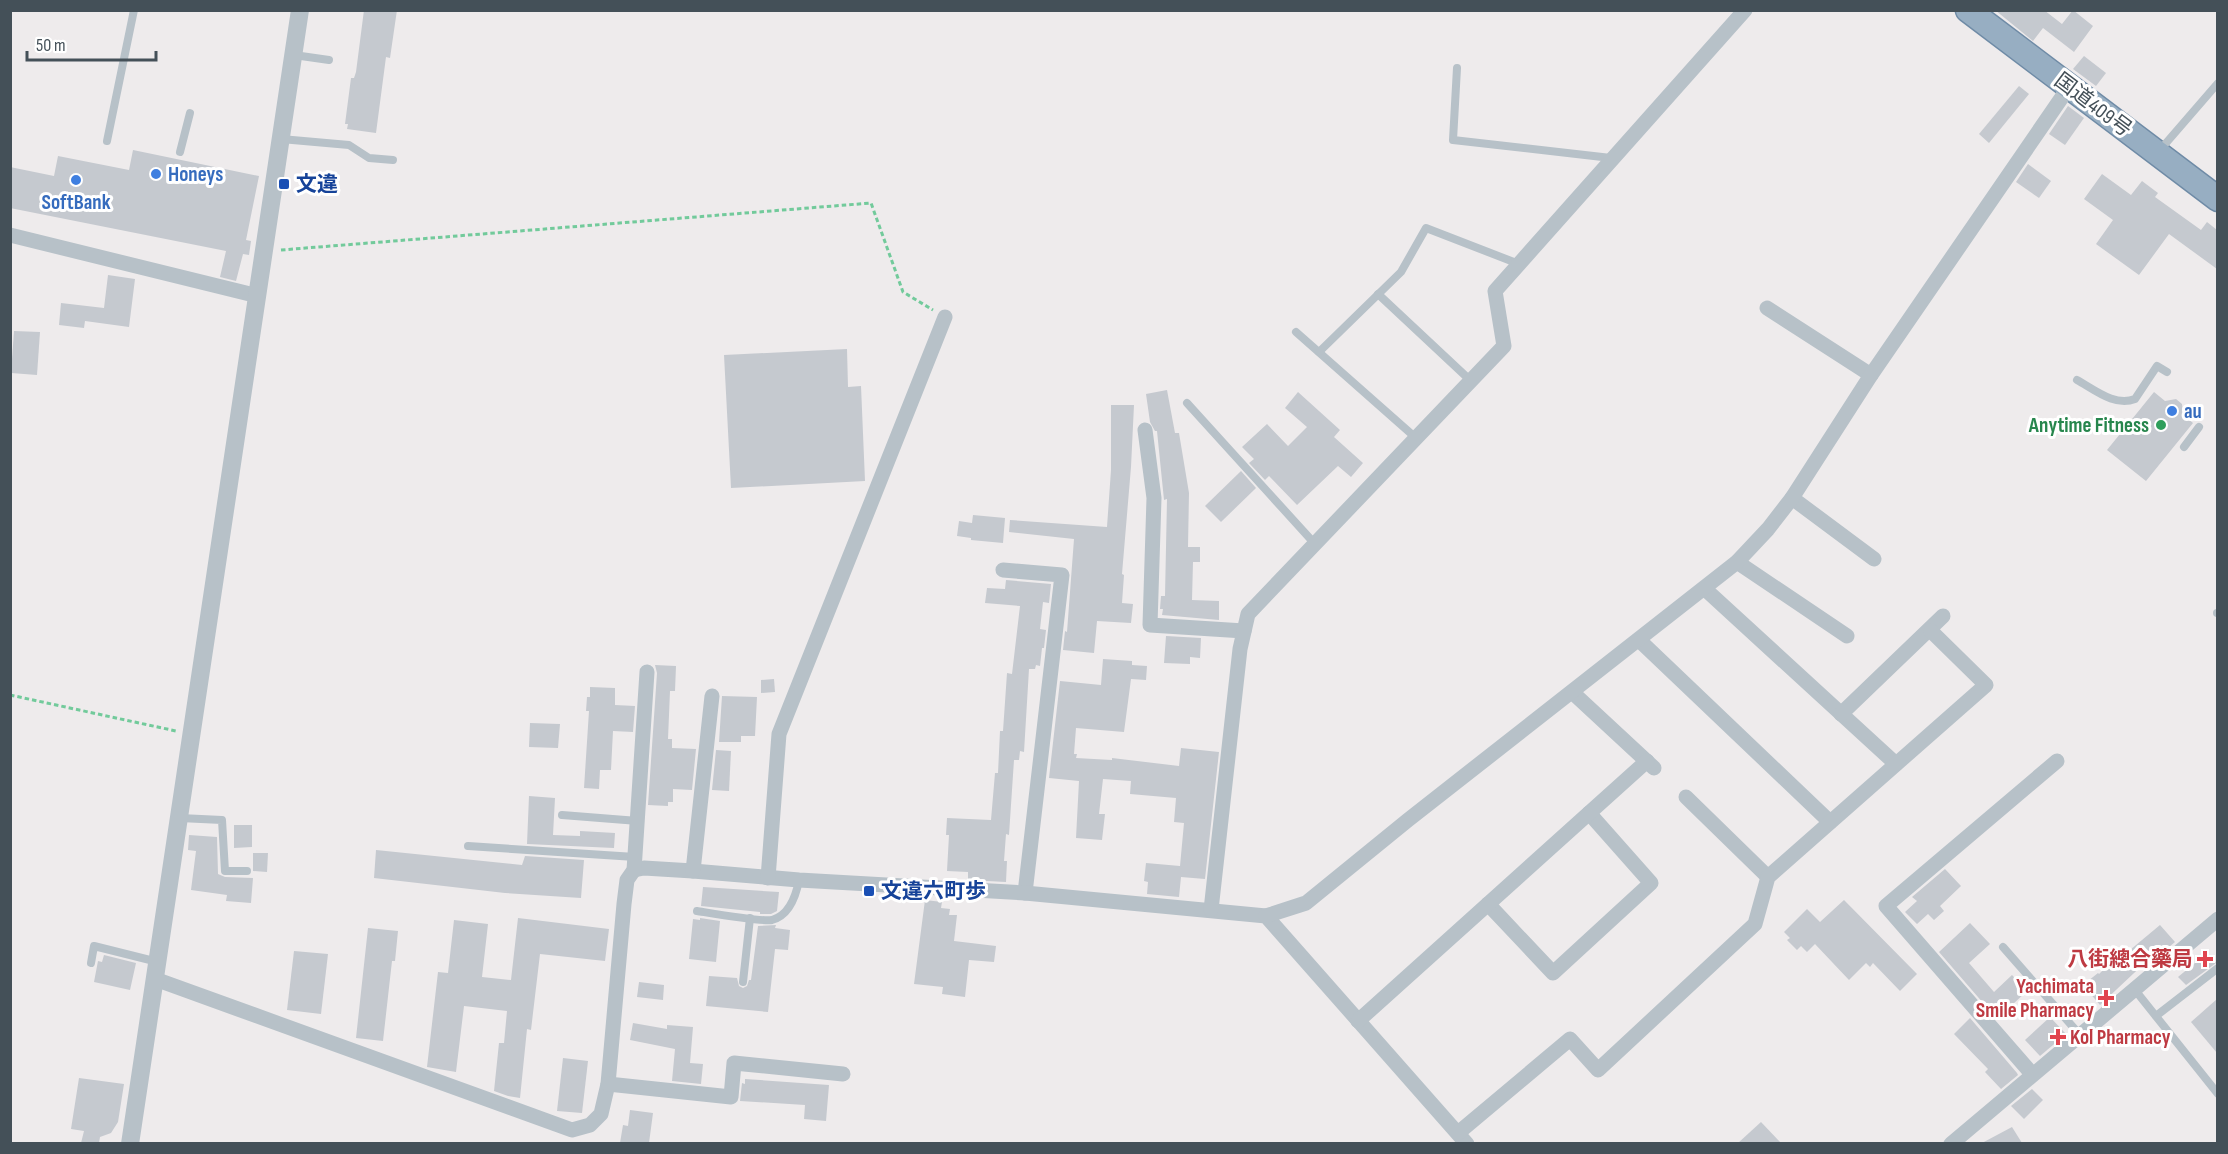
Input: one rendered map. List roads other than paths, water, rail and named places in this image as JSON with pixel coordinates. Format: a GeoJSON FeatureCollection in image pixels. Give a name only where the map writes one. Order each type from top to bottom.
{"type":"FeatureCollection","features":[{"type":"Feature","properties":{"kind":"highway","name":"国道409号"},"geometry":{"type":"LineString","coordinates":[[1968,10],[2216,196]]}},
{"type":"Feature","properties":{"kind":"street"},"geometry":{"type":"LineString","coordinates":[[130,1143],[300,10]]}},
{"type":"Feature","properties":{"kind":"street"},"geometry":{"type":"LineString","coordinates":[[1211,910],[1240,649],[1248,614],[1504,346],[1495,291],[1745,10]]}},
{"type":"Feature","properties":{"kind":"street"},"geometry":{"type":"LineString","coordinates":[[635,864],[644,868],[768,878],[1025,893],[1266,916],[1306,903],[1408,820],[1705,589],[1737,562],[1768,529],[1792,498],[1870,375],[2069,87]]}},
{"type":"Feature","properties":{"kind":"street"},"geometry":{"type":"LineString","coordinates":[[10,236],[258,297]]}},
{"type":"Feature","properties":{"kind":"street"},"geometry":{"type":"LineString","coordinates":[[1767,308],[1870,375]]}},
{"type":"Feature","properties":{"kind":"street"},"geometry":{"type":"LineString","coordinates":[[768,878],[779,734],[945,317]]}},
{"type":"Feature","properties":{"kind":"street"},"geometry":{"type":"LineString","coordinates":[[1145,430],[1154,498],[1150,625],[1244,631]]}},
{"type":"Feature","properties":{"kind":"street"},"geometry":{"type":"LineString","coordinates":[[1792,498],[1874,559]]}},
{"type":"Feature","properties":{"kind":"street"},"geometry":{"type":"LineString","coordinates":[[1737,562],[1846,636]]}},
{"type":"Feature","properties":{"kind":"street"},"geometry":{"type":"LineString","coordinates":[[1003,570],[1062,575],[1025,893]]}},
{"type":"Feature","properties":{"kind":"street"},"geometry":{"type":"LineString","coordinates":[[1705,589],[1896,764]]}},
{"type":"Feature","properties":{"kind":"street"},"geometry":{"type":"LineString","coordinates":[[1841,714],[1930,631],[1943,616]]}},
{"type":"Feature","properties":{"kind":"street"},"geometry":{"type":"LineString","coordinates":[[1266,916],[1462,1138],[1570,1039],[1598,1070],[1755,924],[1768,877],[1986,685],[1930,631]]}},
{"type":"Feature","properties":{"kind":"street"},"geometry":{"type":"LineString","coordinates":[[1639,640],[1830,822]]}},
{"type":"Feature","properties":{"kind":"street"},"geometry":{"type":"LineString","coordinates":[[156,970],[347,1050],[572,1130],[590,1125],[601,1114],[608,1084],[625,896],[627,880],[635,864],[647,672]]}},
{"type":"Feature","properties":{"kind":"street"},"geometry":{"type":"LineString","coordinates":[[1359,1021],[1589,813],[1651,765],[1572,692]]}},
{"type":"Feature","properties":{"kind":"street"},"geometry":{"type":"LineString","coordinates":[[693,871],[712,696]]}},
{"type":"Feature","properties":{"kind":"street"},"geometry":{"type":"LineString","coordinates":[[2032,1074],[1886,906],[2057,761]]}},
{"type":"Feature","properties":{"kind":"street"},"geometry":{"type":"LineString","coordinates":[[1686,797],[1768,877]]}},
{"type":"Feature","properties":{"kind":"street"},"geometry":{"type":"LineString","coordinates":[[1488,904],[1553,973],[1651,883],[1589,813]]}},
{"type":"Feature","properties":{"kind":"street"},"geometry":{"type":"LineString","coordinates":[[1951,1143],[2217,919]]}},
{"type":"Feature","properties":{"kind":"street"},"geometry":{"type":"LineString","coordinates":[[608,1084],[731,1097],[734,1063],[843,1074]]}},
{"type":"Feature","properties":{"kind":"lane"},"geometry":{"type":"LineString","coordinates":[[107,141],[134,10]]}},
{"type":"Feature","properties":{"kind":"lane"},"geometry":{"type":"LineString","coordinates":[[294,55],[329,60]]}},
{"type":"Feature","properties":{"kind":"lane"},"geometry":{"type":"LineString","coordinates":[[1457,68],[1453,140],[1613,159]]}},
{"type":"Feature","properties":{"kind":"lane"},"geometry":{"type":"LineString","coordinates":[[2157,153],[2217,83]]}},
{"type":"Feature","properties":{"kind":"lane"},"geometry":{"type":"LineString","coordinates":[[180,152],[190,113]]}},
{"type":"Feature","properties":{"kind":"lane"},"geometry":{"type":"LineString","coordinates":[[281,140],[349,145],[369,158],[393,160]]}},
{"type":"Feature","properties":{"kind":"lane"},"geometry":{"type":"LineString","coordinates":[[1319,352],[1401,272],[1426,228],[1519,264]]}},
{"type":"Feature","properties":{"kind":"lane"},"geometry":{"type":"LineString","coordinates":[[1378,294],[1471,381]]}},
{"type":"Feature","properties":{"kind":"lane"},"geometry":{"type":"LineString","coordinates":[[1296,332],[1416,438]]}},
{"type":"Feature","properties":{"kind":"lane"},"geometry":{"type":"LineString","coordinates":[[2077,380],[2109,398],[2122,402],[2135,399],[2157,366],[2167,372]]}},
{"type":"Feature","properties":{"kind":"lane"},"geometry":{"type":"LineString","coordinates":[[1187,403],[1315,544]]}},
{"type":"Feature","properties":{"kind":"lane"},"geometry":{"type":"LineString","coordinates":[[2184,447],[2199,427]]}},
{"type":"Feature","properties":{"kind":"lane"},"geometry":{"type":"LineString","coordinates":[[562,815],[638,821]]}},
{"type":"Feature","properties":{"kind":"lane"},"geometry":{"type":"LineString","coordinates":[[179,818],[222,820],[225,871],[247,871]]}},
{"type":"Feature","properties":{"kind":"lane"},"geometry":{"type":"LineString","coordinates":[[468,846],[635,864]]}},
{"type":"Feature","properties":{"kind":"lane"},"geometry":{"type":"LineString","coordinates":[[697,912],[771,920],[792,904],[797,894],[799,880]]}},
{"type":"Feature","properties":{"kind":"lane"},"geometry":{"type":"LineString","coordinates":[[743,982],[750,918]]}},
{"type":"Feature","properties":{"kind":"lane"},"geometry":{"type":"LineString","coordinates":[[91,963],[94,946],[156,970]]}},
{"type":"Feature","properties":{"kind":"lane"},"geometry":{"type":"LineString","coordinates":[[2003,947],[2080,1035]]}},
{"type":"Feature","properties":{"kind":"lane"},"geometry":{"type":"LineString","coordinates":[[2156,1016],[2217,968]]}},
{"type":"Feature","properties":{"kind":"lane"},"geometry":{"type":"LineString","coordinates":[[2135,990],[2217,1094]]}},
{"type":"Feature","properties":{"kind":"place","name":"Honeys"},"geometry":{"type":"Point","coordinates":[156,174]}},
{"type":"Feature","properties":{"kind":"place","name":"SoftBank"},"geometry":{"type":"Point","coordinates":[76,180]}},
{"type":"Feature","properties":{"kind":"place","name":"文違"},"geometry":{"type":"Point","coordinates":[284,184]}},
{"type":"Feature","properties":{"kind":"place","name":"au"},"geometry":{"type":"Point","coordinates":[2172,411]}},
{"type":"Feature","properties":{"kind":"place","name":"Anytime Fitness"},"geometry":{"type":"Point","coordinates":[2161,425]}},
{"type":"Feature","properties":{"kind":"place","name":"文違六町歩"},"geometry":{"type":"Point","coordinates":[869,891]}},
{"type":"Feature","properties":{"kind":"place","name":"八街總合藥局"},"geometry":{"type":"Point","coordinates":[2205,959]}},
{"type":"Feature","properties":{"kind":"place","name":"Yachimata Smile Pharmacy"},"geometry":{"type":"Point","coordinates":[2106,998]}},
{"type":"Feature","properties":{"kind":"place","name":"Kol Pharmacy"},"geometry":{"type":"Point","coordinates":[2058,1037]}}]}
